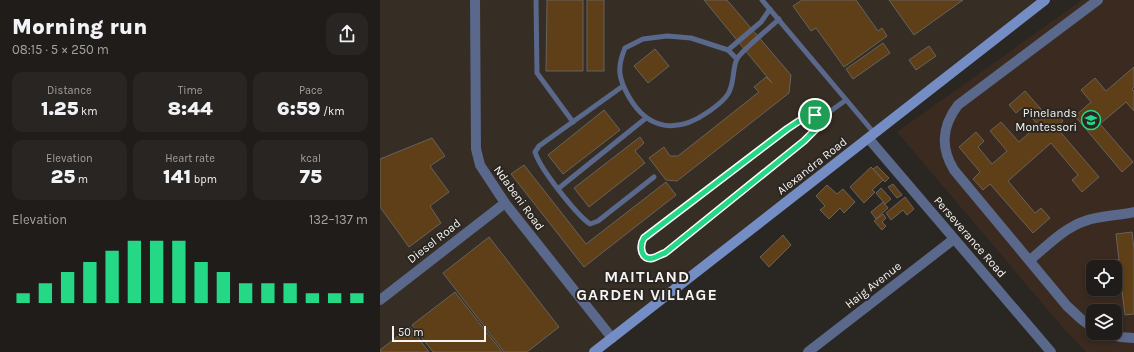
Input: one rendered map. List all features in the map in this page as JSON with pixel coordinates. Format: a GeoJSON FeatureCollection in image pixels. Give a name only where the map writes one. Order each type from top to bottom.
{"type":"FeatureCollection","features":[{"type":"Feature","properties":{"kind":"street","name":"Ndabeni Road"},"geometry":{"type":"LineString","coordinates":[[475,0],[476,149],[480,165],[505,203],[612,338]]}},
{"type":"Feature","properties":{"kind":"street","name":"Alexandra Road"},"geometry":{"type":"LineString","coordinates":[[595,352],[1045,0]]}},
{"type":"Feature","properties":{"kind":"street"},"geometry":{"type":"LineString","coordinates":[[1086,323],[1067,306],[954,170],[945,150],[944,132],[950,117],[958,105],[1098,0]]}},
{"type":"Feature","properties":{"kind":"street","name":"Perseverance Road"},"geometry":{"type":"LineString","coordinates":[[872,136],[954,239],[1052,352]]}},
{"type":"Feature","properties":{"kind":"street","name":"Diesel Road"},"geometry":{"type":"LineString","coordinates":[[380,300],[505,203]]}},
{"type":"Feature","properties":{"kind":"street"},"geometry":{"type":"LineString","coordinates":[[1030,260],[1064,231],[1084,221],[1106,215],[1134,212]]}},
{"type":"Feature","properties":{"kind":"street","name":"Haig Avenue"},"geometry":{"type":"LineString","coordinates":[[808,352],[954,239]]}},
{"type":"Feature","properties":{"kind":"street"},"geometry":{"type":"LineString","coordinates":[[1122,337],[1134,338]]}},
{"type":"Feature","properties":{"kind":"lane"},"geometry":{"type":"LineString","coordinates":[[536,0],[537,73],[573,122]]}},
{"type":"Feature","properties":{"kind":"lane"},"geometry":{"type":"LineString","coordinates":[[762,0],[846,100],[872,136]]}},
{"type":"Feature","properties":{"kind":"lane"},"geometry":{"type":"LineString","coordinates":[[728,50],[761,22],[770,9]]}},
{"type":"Feature","properties":{"kind":"lane"},"geometry":{"type":"LineString","coordinates":[[736,59],[728,50],[691,38],[667,36],[643,39],[625,48],[619,64],[623,86],[632,102],[646,118],[663,126],[681,126],[697,120],[720,104],[729,93],[734,78],[736,59],[779,19]]}},
{"type":"Feature","properties":{"kind":"lane"},"geometry":{"type":"LineString","coordinates":[[623,86],[539,146],[534,152],[559,188],[584,220],[590,224],[598,221],[654,177]]}},
{"type":"Feature","properties":{"kind":"lane"},"geometry":{"type":"LineString","coordinates":[[825,115],[808,117],[787,129],[644,238],[640,244],[641,251],[648,258],[653,258],[665,253],[804,141],[817,128],[825,115],[846,100]]}},
{"type":"Feature","properties":{"kind":"lane"},"geometry":{"type":"LineString","coordinates":[[559,188],[646,118]]}},
{"type":"Feature","properties":{"kind":"shaded area"},"geometry":{"type":"Polygon","coordinates":[[[380,0],[1045,0],[594,352],[380,352],[380,0]]]}},
{"type":"Feature","properties":{"kind":"shaded area"},"geometry":{"type":"Polygon","coordinates":[[[1082,0],[1134,0],[1134,352],[1086,352],[1064,329],[897,132],[1082,0]]]}},
{"type":"Feature","properties":{"kind":"building"},"geometry":{"type":"Polygon","coordinates":[[[547,0],[583,0],[583,71],[546,71],[547,0]]]}},
{"type":"Feature","properties":{"kind":"building"},"geometry":{"type":"Polygon","coordinates":[[[587,0],[604,0],[604,71],[587,71],[587,0]]]}},
{"type":"Feature","properties":{"kind":"building"},"geometry":{"type":"Polygon","coordinates":[[[704,0],[727,0],[791,75],[789,93],[677,181],[666,180],[649,158],[664,147],[670,156],[678,156],[759,92],[754,87],[766,77],[772,83],[704,0]]]}},
{"type":"Feature","properties":{"kind":"building"},"geometry":{"type":"Polygon","coordinates":[[[802,0],[856,0],[878,31],[882,28],[887,36],[844,67],[816,28],[811,31],[793,6],[802,0]]]}},
{"type":"Feature","properties":{"kind":"building"},"geometry":{"type":"Polygon","coordinates":[[[889,0],[963,0],[914,35],[889,0]]]}},
{"type":"Feature","properties":{"kind":"building"},"geometry":{"type":"Polygon","coordinates":[[[883,43],[890,53],[853,79],[846,69],[883,43]]]}},
{"type":"Feature","properties":{"kind":"building"},"geometry":{"type":"Polygon","coordinates":[[[929,46],[936,56],[916,70],[909,60],[929,46]]]}},
{"type":"Feature","properties":{"kind":"building"},"geometry":{"type":"Polygon","coordinates":[[[655,49],[669,66],[648,83],[634,66],[655,49]]]}},
{"type":"Feature","properties":{"kind":"building","name":"Pinelands Montessori"},"geometry":{"type":"Polygon","coordinates":[[[1134,67],[1134,87],[1132,89],[1134,91],[1134,111],[1126,102],[1100,124],[1133,162],[1122,172],[1075,116],[1091,102],[1081,90],[1095,78],[1106,91],[1134,67]]]}},
{"type":"Feature","properties":{"kind":"building"},"geometry":{"type":"Polygon","coordinates":[[[1025,91],[1047,116],[1054,110],[1063,121],[1056,127],[1099,177],[1082,192],[1072,180],[1078,175],[1051,143],[1008,181],[1035,213],[1041,208],[1050,218],[1033,233],[990,184],[983,190],[973,179],[980,172],[959,147],[976,132],[984,141],[978,147],[992,164],[1007,151],[990,131],[1001,122],[1019,142],[1038,125],[1023,107],[1016,113],[1009,105],[1025,91]]]}},
{"type":"Feature","properties":{"kind":"building"},"geometry":{"type":"Polygon","coordinates":[[[604,110],[620,130],[563,174],[548,155],[604,110]]]}},
{"type":"Feature","properties":{"kind":"building"},"geometry":{"type":"Polygon","coordinates":[[[640,137],[644,143],[635,151],[645,163],[589,207],[574,188],[640,137]]]}},
{"type":"Feature","properties":{"kind":"building"},"geometry":{"type":"Polygon","coordinates":[[[432,138],[445,156],[430,166],[449,192],[430,206],[441,223],[409,247],[380,207],[380,159],[432,138]]]}},
{"type":"Feature","properties":{"kind":"building"},"geometry":{"type":"Polygon","coordinates":[[[524,165],[586,244],[666,182],[676,195],[584,267],[511,174],[524,165]]]}},
{"type":"Feature","properties":{"kind":"building"},"geometry":{"type":"Polygon","coordinates":[[[877,166],[889,178],[885,182],[873,169],[877,166]]]}},
{"type":"Feature","properties":{"kind":"building"},"geometry":{"type":"Polygon","coordinates":[[[871,167],[883,180],[872,190],[875,192],[864,203],[850,187],[871,167]]]}},
{"type":"Feature","properties":{"kind":"building"},"geometry":{"type":"Polygon","coordinates":[[[893,184],[902,195],[897,198],[888,187],[893,184]]]}},
{"type":"Feature","properties":{"kind":"building"},"geometry":{"type":"Polygon","coordinates":[[[827,185],[837,194],[843,189],[855,202],[844,213],[840,208],[829,219],[820,210],[825,206],[816,196],[827,185]]]}},
{"type":"Feature","properties":{"kind":"building"},"geometry":{"type":"Polygon","coordinates":[[[881,188],[891,199],[885,204],[876,193],[881,188]]]}},
{"type":"Feature","properties":{"kind":"building"},"geometry":{"type":"Polygon","coordinates":[[[905,197],[914,209],[907,215],[903,210],[891,220],[886,213],[905,197]]]}},
{"type":"Feature","properties":{"kind":"building"},"geometry":{"type":"Polygon","coordinates":[[[883,202],[888,208],[876,219],[871,212],[883,202]]]}},
{"type":"Feature","properties":{"kind":"building"},"geometry":{"type":"Polygon","coordinates":[[[883,214],[886,218],[882,222],[886,226],[882,230],[874,221],[883,214]]]}},
{"type":"Feature","properties":{"kind":"building"},"geometry":{"type":"Polygon","coordinates":[[[1132,232],[1134,249],[1134,314],[1125,315],[1122,291],[1122,260],[1119,260],[1116,234],[1132,232]]]}},
{"type":"Feature","properties":{"kind":"building"},"geometry":{"type":"Polygon","coordinates":[[[783,235],[791,245],[769,267],[760,257],[783,235]]]}},
{"type":"Feature","properties":{"kind":"building"},"geometry":{"type":"Polygon","coordinates":[[[489,237],[559,327],[527,352],[504,352],[443,273],[489,237]]]}},
{"type":"Feature","properties":{"kind":"building"},"geometry":{"type":"Polygon","coordinates":[[[455,292],[502,352],[433,352],[412,325],[455,292]]]}},
{"type":"Feature","properties":{"kind":"building"},"geometry":{"type":"Polygon","coordinates":[[[410,327],[429,352],[380,352],[380,350],[410,327]]]}},
{"type":"Feature","properties":{"kind":"place","name":"Pinelands Montessori"},"geometry":{"type":"Point","coordinates":[1091,120]}},
{"type":"Feature","properties":{"kind":"district","name":"MAITLAND GARDEN VILLAGE"},"geometry":{"type":"Point","coordinates":[647,285]}},
{"type":"Feature","properties":{"kind":"route"},"geometry":{"type":"LineString","coordinates":[[815,115],[825,115],[822,122],[804,141],[665,253],[653,258],[648,258],[643,254],[640,244],[644,238],[787,129],[799,121],[815,115]]}}]}
